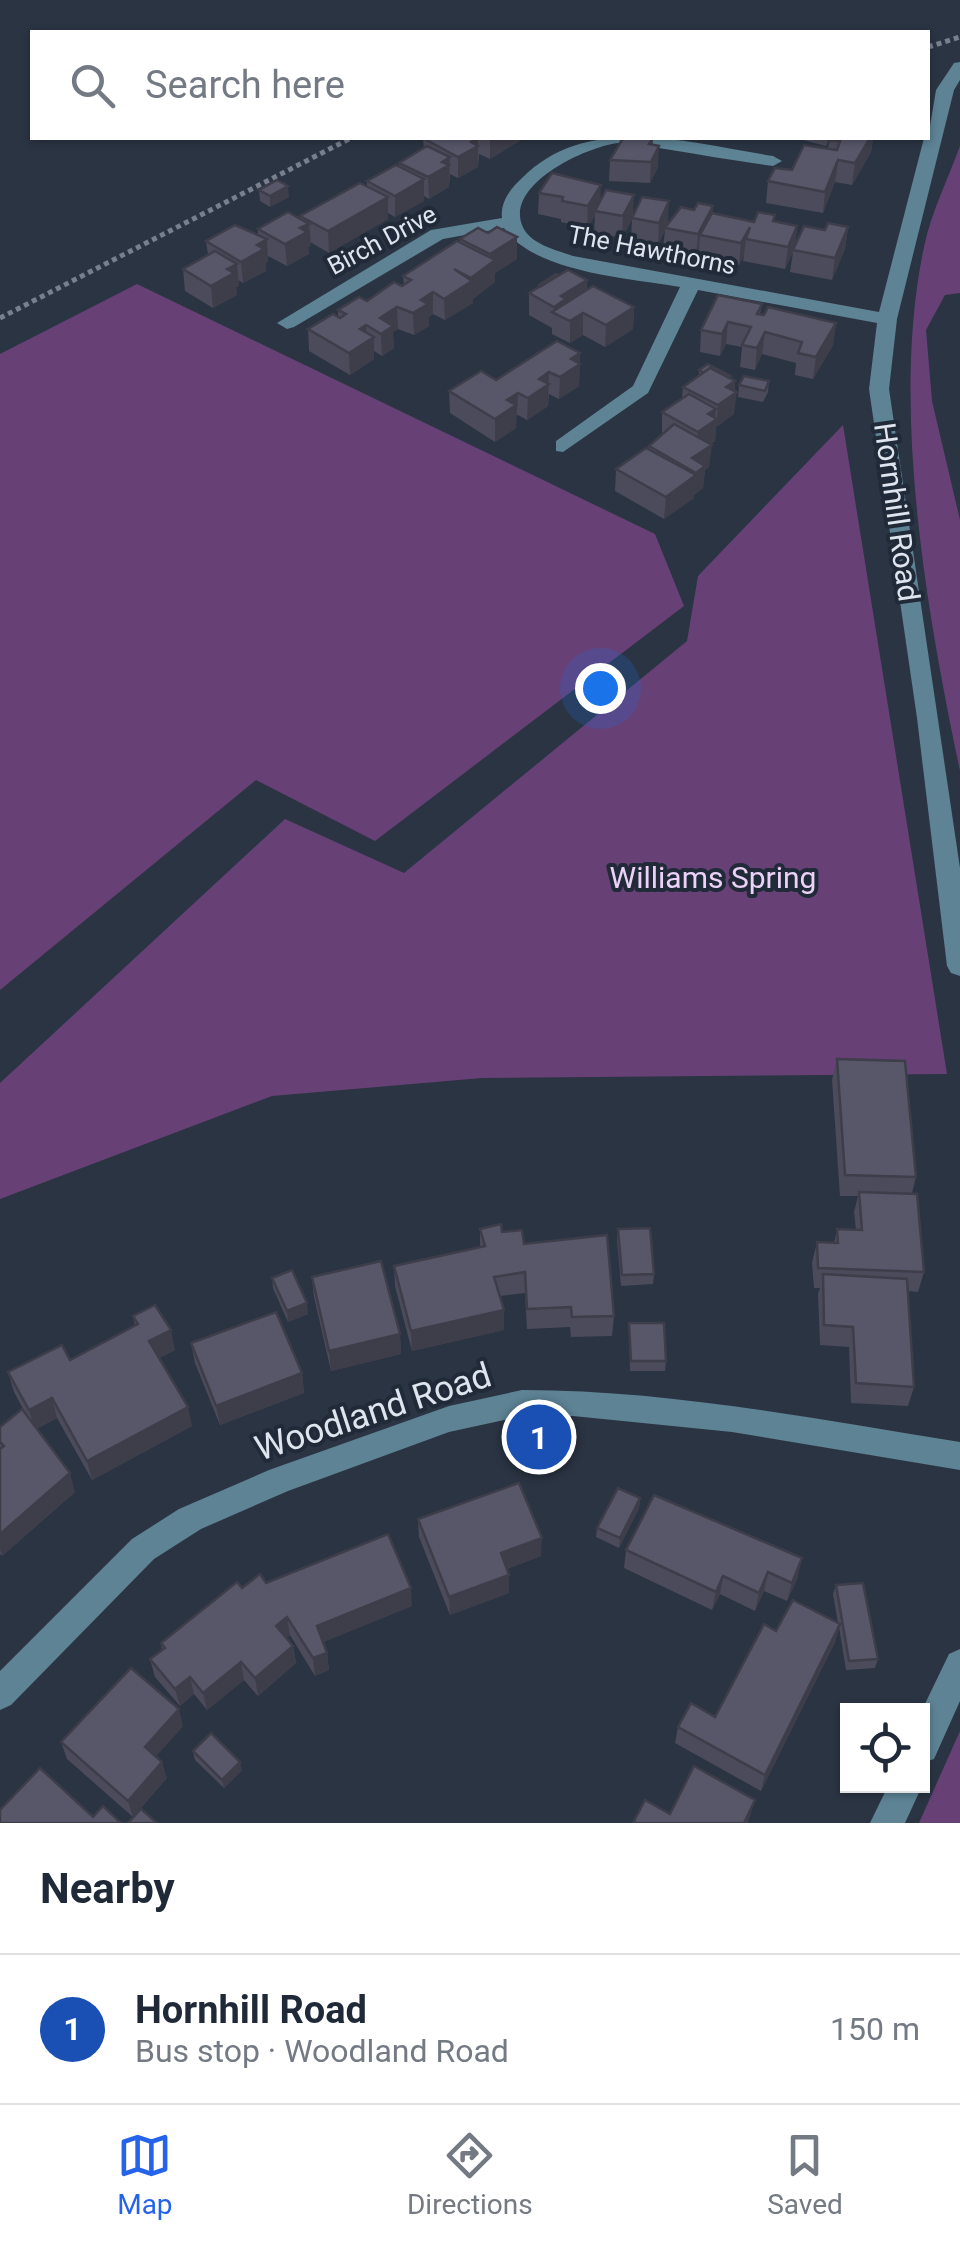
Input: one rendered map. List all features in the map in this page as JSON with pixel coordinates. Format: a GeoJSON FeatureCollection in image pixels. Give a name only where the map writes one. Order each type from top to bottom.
{"type":"FeatureCollection","features":[{"type":"Feature","properties":{"kind":"street","name":"Hornhill Road"},"geometry":{"type":"LineString","coordinates":[[960,68],[944,90],[887,319],[879,389],[929,718],[960,966]]}},
{"type":"Feature","properties":{"kind":"street"},"geometry":{"type":"LineString","coordinates":[[508,222],[508,206],[520,185],[588,144],[608,140]]}},
{"type":"Feature","properties":{"kind":"street"},"geometry":{"type":"LineString","coordinates":[[640,140],[773,161]]}},
{"type":"Feature","properties":{"kind":"street","name":"The Hawthorns"},"geometry":{"type":"LineString","coordinates":[[508,222],[523,240],[555,257],[887,319]]}},
{"type":"Feature","properties":{"kind":"street","name":"Birch Drive"},"geometry":{"type":"LineString","coordinates":[[287,323],[438,234],[508,222]]}},
{"type":"Feature","properties":{"kind":"street"},"geometry":{"type":"LineString","coordinates":[[563,446],[642,388],[691,284]]}},
{"type":"Feature","properties":{"kind":"street","name":"Woodland Road"},"geometry":{"type":"LineString","coordinates":[[0,1694],[143,1549],[163,1535],[280,1480],[486,1408],[573,1403],[732,1419],[960,1456]]}},
{"type":"Feature","properties":{"kind":"street"},"geometry":{"type":"LineString","coordinates":[[930,1730],[960,1666]]}},
{"type":"Feature","properties":{"kind":"street"},"geometry":{"type":"LineString","coordinates":[[888,1823],[902,1793]]}},
{"type":"Feature","properties":{"kind":"path"},"geometry":{"type":"LineString","coordinates":[[930,46],[960,37]]}},
{"type":"Feature","properties":{"kind":"path"},"geometry":{"type":"LineString","coordinates":[[0,318],[347,140]]}},
{"type":"Feature","properties":{"kind":"green space"},"geometry":{"type":"Polygon","coordinates":[[[960,146],[960,293],[945,295],[926,330],[932,401],[960,520],[960,771],[925,578],[912,441],[911,374],[914,309],[924,247],[960,146]]]}},
{"type":"Feature","properties":{"kind":"green space"},"geometry":{"type":"Polygon","coordinates":[[[137,284],[655,534],[684,606],[375,841],[256,780],[0,990],[0,354],[137,284]]]}},
{"type":"Feature","properties":{"kind":"green space","name":"Williams Spring"},"geometry":{"type":"Polygon","coordinates":[[[843,425],[947,1074],[482,1078],[272,1096],[0,1199],[0,1083],[285,819],[404,873],[687,641],[698,576],[843,425]]]}},
{"type":"Feature","properties":{"kind":"green space"},"geometry":{"type":"Polygon","coordinates":[[[960,1731],[960,1823],[919,1823],[960,1731]]]}},
{"type":"Feature","properties":{"kind":"building"},"geometry":{"type":"Polygon","coordinates":[[[427,140],[474,140],[471,142],[478,146],[458,157],[427,140]]]}},
{"type":"Feature","properties":{"kind":"building"},"geometry":{"type":"Polygon","coordinates":[[[622,140],[652,140],[649,144],[659,146],[651,162],[610,160],[622,140]]]}},
{"type":"Feature","properties":{"kind":"building"},"geometry":{"type":"Polygon","coordinates":[[[829,140],[869,140],[855,163],[838,160],[825,192],[768,181],[775,168],[792,170],[804,145],[837,150],[840,141],[829,140]]]}},
{"type":"Feature","properties":{"kind":"building"},"geometry":{"type":"Polygon","coordinates":[[[427,146],[450,157],[442,162],[449,165],[428,177],[399,163],[427,146]]]}},
{"type":"Feature","properties":{"kind":"building"},"geometry":{"type":"Polygon","coordinates":[[[396,165],[424,179],[395,196],[367,181],[396,165]]]}},
{"type":"Feature","properties":{"kind":"building"},"geometry":{"type":"Polygon","coordinates":[[[552,173],[601,185],[588,206],[562,201],[563,197],[539,193],[552,173]]]}},
{"type":"Feature","properties":{"kind":"building"},"geometry":{"type":"Polygon","coordinates":[[[277,180],[288,186],[270,196],[259,190],[277,180]]]}},
{"type":"Feature","properties":{"kind":"building"},"geometry":{"type":"Polygon","coordinates":[[[360,183],[388,197],[328,231],[300,216],[360,183]]]}},
{"type":"Feature","properties":{"kind":"building"},"geometry":{"type":"Polygon","coordinates":[[[606,190],[634,195],[623,216],[595,211],[606,190]]]}},
{"type":"Feature","properties":{"kind":"building"},"geometry":{"type":"Polygon","coordinates":[[[642,197],[669,201],[659,223],[632,218],[642,197]]]}},
{"type":"Feature","properties":{"kind":"building"},"geometry":{"type":"Polygon","coordinates":[[[698,203],[713,206],[698,234],[665,228],[681,207],[694,210],[698,203]]]}},
{"type":"Feature","properties":{"kind":"building"},"geometry":{"type":"Polygon","coordinates":[[[288,212],[309,224],[300,228],[307,232],[285,244],[258,229],[288,212]]]}},
{"type":"Feature","properties":{"kind":"building"},"geometry":{"type":"Polygon","coordinates":[[[758,212],[775,215],[773,221],[797,226],[788,247],[746,239],[750,227],[741,243],[700,235],[712,213],[754,222],[758,212]]]}},
{"type":"Feature","properties":{"kind":"building"},"geometry":{"type":"Polygon","coordinates":[[[828,223],[848,227],[835,258],[793,250],[804,226],[825,230],[828,223]]]}},
{"type":"Feature","properties":{"kind":"building"},"geometry":{"type":"Polygon","coordinates":[[[235,225],[267,239],[257,245],[264,249],[241,262],[206,241],[235,225]]]}},
{"type":"Feature","properties":{"kind":"building"},"geometry":{"type":"Polygon","coordinates":[[[497,227],[517,237],[490,254],[460,239],[478,228],[488,233],[497,227]]]}},
{"type":"Feature","properties":{"kind":"building"},"geometry":{"type":"Polygon","coordinates":[[[457,241],[495,260],[471,278],[454,269],[472,281],[444,299],[433,292],[421,300],[428,304],[413,313],[397,307],[380,318],[393,326],[381,334],[366,325],[360,329],[374,337],[349,353],[308,329],[333,314],[340,318],[346,314],[338,310],[359,297],[367,301],[394,282],[402,286],[411,280],[403,276],[457,241]]]}},
{"type":"Feature","properties":{"kind":"building"},"geometry":{"type":"Polygon","coordinates":[[[215,251],[237,264],[227,269],[234,273],[211,286],[183,269],[215,251]]]}},
{"type":"Feature","properties":{"kind":"building"},"geometry":{"type":"Polygon","coordinates":[[[568,270],[587,280],[561,296],[566,299],[554,307],[529,293],[568,270]]]}},
{"type":"Feature","properties":{"kind":"building"},"geometry":{"type":"Polygon","coordinates":[[[593,286],[634,307],[606,325],[583,313],[570,321],[552,312],[593,286]]]}},
{"type":"Feature","properties":{"kind":"building"},"geometry":{"type":"Polygon","coordinates":[[[718,295],[762,304],[757,314],[764,315],[768,307],[836,323],[816,357],[798,353],[802,342],[765,332],[757,348],[742,345],[751,327],[728,322],[722,334],[701,330],[718,295]]]}},
{"type":"Feature","properties":{"kind":"building"},"geometry":{"type":"Polygon","coordinates":[[[557,341],[580,353],[571,359],[580,364],[560,377],[549,372],[539,379],[549,384],[528,398],[518,393],[507,400],[516,405],[495,419],[449,391],[481,371],[496,380],[557,341]]]}},
{"type":"Feature","properties":{"kind":"building"},"geometry":{"type":"Polygon","coordinates":[[[708,364],[731,376],[710,368],[704,373],[699,370],[708,364]]]}},
{"type":"Feature","properties":{"kind":"building"},"geometry":{"type":"Polygon","coordinates":[[[710,368],[735,381],[726,387],[737,392],[718,405],[683,387],[710,368]]]}},
{"type":"Feature","properties":{"kind":"building"},"geometry":{"type":"Polygon","coordinates":[[[744,376],[769,381],[765,391],[739,385],[744,376]]]}},
{"type":"Feature","properties":{"kind":"building"},"geometry":{"type":"Polygon","coordinates":[[[689,394],[716,409],[708,414],[717,419],[698,432],[662,412],[689,394]]]}},
{"type":"Feature","properties":{"kind":"building"},"geometry":{"type":"Polygon","coordinates":[[[674,424],[712,445],[692,458],[705,466],[696,473],[649,446],[674,424]]]}},
{"type":"Feature","properties":{"kind":"building"},"geometry":{"type":"Polygon","coordinates":[[[646,448],[696,475],[666,497],[616,469],[646,448]]]}},
{"type":"Feature","properties":{"kind":"building"},"geometry":{"type":"Polygon","coordinates":[[[837,1059],[905,1061],[916,1177],[845,1175],[837,1059]]]}},
{"type":"Feature","properties":{"kind":"building"},"geometry":{"type":"Polygon","coordinates":[[[859,1192],[917,1194],[924,1272],[818,1268],[817,1242],[838,1243],[837,1229],[862,1230],[859,1192]]]}},
{"type":"Feature","properties":{"kind":"building"},"geometry":{"type":"Polygon","coordinates":[[[501,1224],[502,1232],[522,1230],[524,1244],[607,1235],[614,1316],[572,1317],[571,1307],[527,1309],[525,1272],[494,1277],[504,1310],[411,1331],[394,1266],[485,1246],[480,1229],[501,1224]]]}},
{"type":"Feature","properties":{"kind":"building"},"geometry":{"type":"Polygon","coordinates":[[[650,1228],[654,1274],[622,1275],[618,1229],[650,1228]]]}},
{"type":"Feature","properties":{"kind":"building"},"geometry":{"type":"Polygon","coordinates":[[[381,1261],[400,1334],[329,1351],[312,1277],[381,1261]]]}},
{"type":"Feature","properties":{"kind":"building"},"geometry":{"type":"Polygon","coordinates":[[[292,1270],[307,1303],[287,1311],[272,1278],[292,1270]]]}},
{"type":"Feature","properties":{"kind":"building"},"geometry":{"type":"Polygon","coordinates":[[[823,1274],[907,1279],[914,1387],[856,1383],[853,1327],[824,1325],[823,1274]]]}},
{"type":"Feature","properties":{"kind":"building"},"geometry":{"type":"Polygon","coordinates":[[[155,1305],[171,1330],[149,1341],[188,1407],[87,1461],[52,1398],[29,1410],[8,1372],[62,1345],[70,1360],[138,1324],[133,1316],[155,1305]]]}},
{"type":"Feature","properties":{"kind":"building"},"geometry":{"type":"Polygon","coordinates":[[[276,1312],[302,1373],[216,1406],[191,1343],[276,1312]]]}},
{"type":"Feature","properties":{"kind":"building"},"geometry":{"type":"Polygon","coordinates":[[[629,1323],[664,1323],[666,1361],[631,1361],[629,1323]]]}},
{"type":"Feature","properties":{"kind":"building"},"geometry":{"type":"Polygon","coordinates":[[[22,1409],[70,1473],[0,1534],[0,1449],[4,1446],[0,1442],[0,1427],[22,1409]]]}},
{"type":"Feature","properties":{"kind":"building"},"geometry":{"type":"Polygon","coordinates":[[[519,1483],[542,1538],[501,1553],[509,1575],[449,1597],[418,1519],[519,1483]]]}},
{"type":"Feature","properties":{"kind":"building"},"geometry":{"type":"Polygon","coordinates":[[[618,1488],[640,1498],[620,1538],[597,1528],[618,1488]]]}},
{"type":"Feature","properties":{"kind":"building"},"geometry":{"type":"Polygon","coordinates":[[[654,1495],[802,1558],[792,1583],[768,1572],[759,1593],[723,1576],[716,1592],[626,1550],[654,1495]]]}},
{"type":"Feature","properties":{"kind":"building"},"geometry":{"type":"Polygon","coordinates":[[[388,1534],[411,1588],[317,1626],[327,1653],[313,1658],[287,1617],[276,1626],[293,1646],[255,1678],[241,1662],[203,1693],[190,1677],[175,1689],[150,1659],[165,1648],[161,1643],[237,1582],[242,1588],[260,1574],[266,1583],[388,1534]]]}},
{"type":"Feature","properties":{"kind":"building"},"geometry":{"type":"Polygon","coordinates":[[[863,1583],[878,1659],[849,1661],[836,1585],[863,1583]]]}},
{"type":"Feature","properties":{"kind":"building"},"geometry":{"type":"Polygon","coordinates":[[[793,1600],[840,1624],[765,1775],[678,1727],[691,1703],[715,1717],[764,1624],[776,1631],[793,1600]]]}},
{"type":"Feature","properties":{"kind":"building"},"geometry":{"type":"Polygon","coordinates":[[[131,1668],[179,1709],[145,1747],[162,1762],[128,1801],[61,1742],[131,1668]]]}},
{"type":"Feature","properties":{"kind":"building"},"geometry":{"type":"Polygon","coordinates":[[[211,1733],[240,1762],[222,1780],[193,1751],[211,1733]]]}},
{"type":"Feature","properties":{"kind":"building"},"geometry":{"type":"Polygon","coordinates":[[[694,1766],[755,1800],[744,1823],[633,1823],[645,1800],[670,1814],[694,1766]]]}},
{"type":"Feature","properties":{"kind":"building"},"geometry":{"type":"Polygon","coordinates":[[[40,1768],[93,1817],[103,1806],[121,1823],[0,1823],[0,1810],[40,1768]]]}},
{"type":"Feature","properties":{"kind":"building"},"geometry":{"type":"Polygon","coordinates":[[[141,1809],[157,1823],[128,1823],[141,1809]]]}},
{"type":"Feature","properties":{"kind":"place","name":"Hornhill Road"},"geometry":{"type":"Point","coordinates":[539,1437]}}]}
